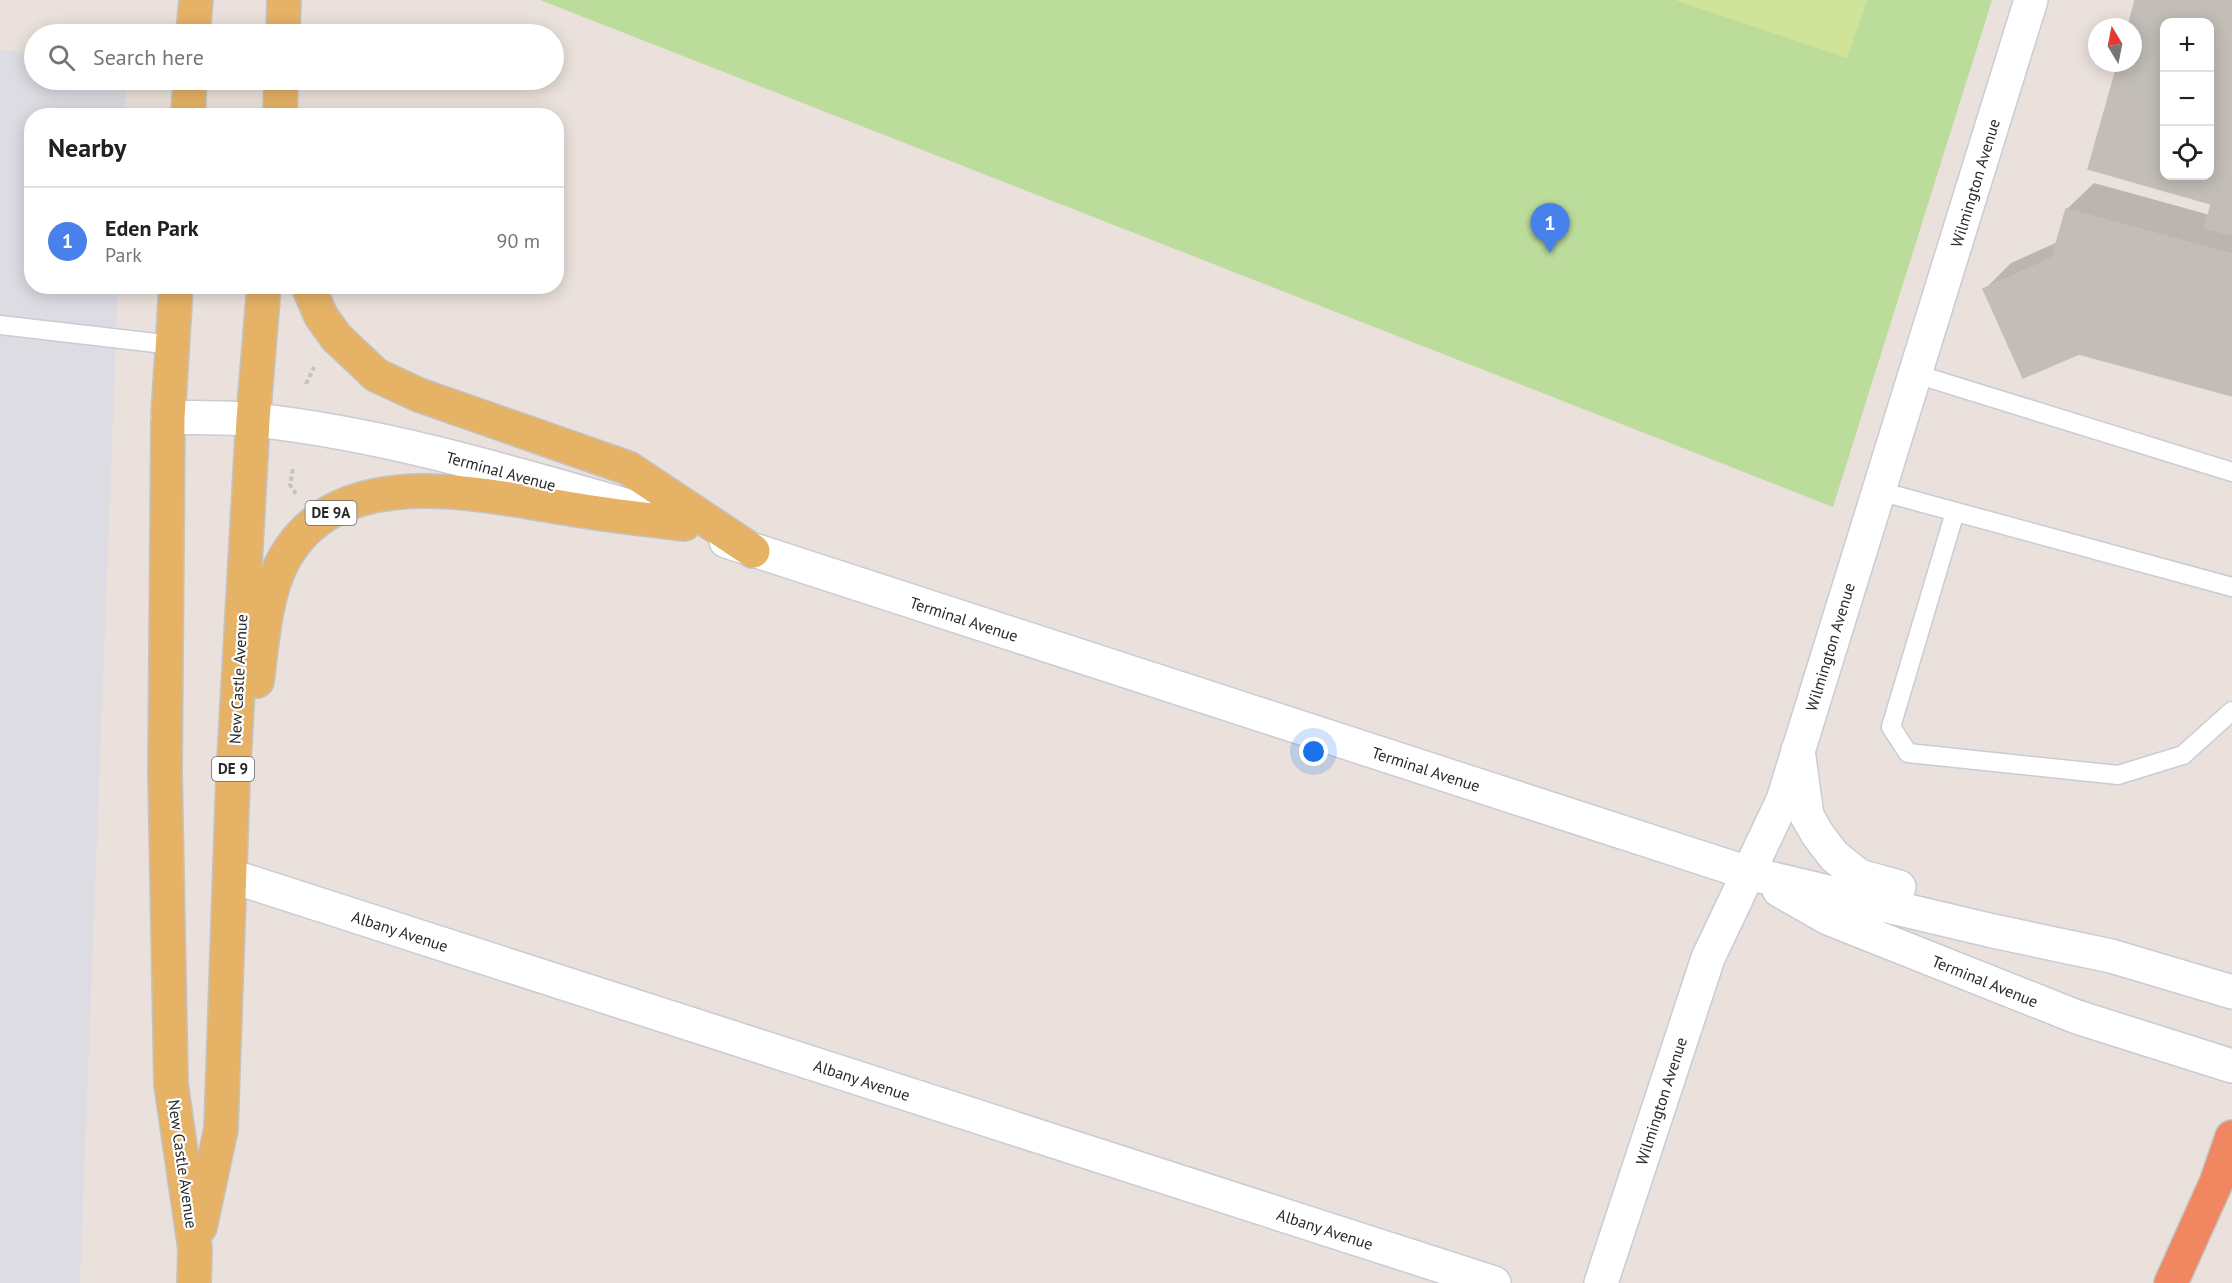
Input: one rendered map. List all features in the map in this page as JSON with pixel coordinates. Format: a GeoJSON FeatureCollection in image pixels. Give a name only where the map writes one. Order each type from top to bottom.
{"type":"FeatureCollection","features":[{"type":"Feature","properties":{"kind":"highway"},"geometry":{"type":"LineString","coordinates":[[2171,1283],[2216,1183],[2232,1137]]}},
{"type":"Feature","properties":{"kind":"main road"},"geometry":{"type":"LineString","coordinates":[[194,24],[196,0]]}},
{"type":"Feature","properties":{"kind":"main road"},"geometry":{"type":"LineString","coordinates":[[283,24],[284,0]]}},
{"type":"Feature","properties":{"kind":"main road","name":"Wilmington Avenue"},"geometry":{"type":"LineString","coordinates":[[1601,1283],[1708,958],[1783,800],[2031,0]]}},
{"type":"Feature","properties":{"kind":"main road"},"geometry":{"type":"LineString","coordinates":[[188,108],[189,90]]}},
{"type":"Feature","properties":{"kind":"main road"},"geometry":{"type":"LineString","coordinates":[[280,108],[281,90]]}},
{"type":"Feature","properties":{"kind":"main road","name":"New Castle Avenue"},"geometry":{"type":"LineString","coordinates":[[176,294],[168,417],[165,772],[171,1084],[195,1249],[194,1283]]}},
{"type":"Feature","properties":{"kind":"main road","name":"New Castle Avenue"},"geometry":{"type":"LineString","coordinates":[[195,1249],[221,1129],[233,778],[253,420],[263,294]]}},
{"type":"Feature","properties":{"kind":"main road"},"geometry":{"type":"LineString","coordinates":[[312,294],[321,316],[336,337],[376,375],[418,395],[628,468],[753,551]]}},
{"type":"Feature","properties":{"kind":"main road","name":"Terminal Avenue"},"geometry":{"type":"LineString","coordinates":[[168,417],[253,420],[336,432],[414,447],[634,508],[684,524],[753,551],[1748,873],[1992,931],[2111,956],[2232,992]]}},
{"type":"Feature","properties":{"kind":"main road","name":"DE 9A"},"geometry":{"type":"LineString","coordinates":[[231,861],[273,586],[282,562],[295,542],[315,523],[371,495],[397,491],[487,494],[595,513],[684,524]]}},
{"type":"Feature","properties":{"kind":"main road"},"geometry":{"type":"LineString","coordinates":[[1798,750],[1807,816],[1834,856],[1859,876],[2045,926],[2111,956]]}},
{"type":"Feature","properties":{"kind":"main road","name":"Albany Avenue"},"geometry":{"type":"LineString","coordinates":[[231,861],[1494,1283]]}},
{"type":"Feature","properties":{"kind":"main road","name":"Terminal Avenue"},"geometry":{"type":"LineString","coordinates":[[1748,873],[1828,918],[2033,1000],[2077,1017],[2232,1066]]}},
{"type":"Feature","properties":{"kind":"lane"},"geometry":{"type":"LineString","coordinates":[[0,325],[172,345]]}},
{"type":"Feature","properties":{"kind":"lane"},"geometry":{"type":"LineString","coordinates":[[1916,374],[2232,472]]}},
{"type":"Feature","properties":{"kind":"lane"},"geometry":{"type":"LineString","coordinates":[[1879,491],[2232,587]]}},
{"type":"Feature","properties":{"kind":"lane"},"geometry":{"type":"LineString","coordinates":[[1955,512],[1891,727],[1908,753],[2118,775],[2183,755],[2232,711]]}},
{"type":"Feature","properties":{"kind":"shaded area"},"geometry":{"type":"Polygon","coordinates":[[[0,50],[24,52],[24,90],[126,90],[125,108],[24,108],[24,294],[118,294],[80,1283],[0,1283],[0,50]]]}},
{"type":"Feature","properties":{"kind":"green space"},"geometry":{"type":"Polygon","coordinates":[[[540,0],[1992,0],[1833,507],[540,0]]]}},
{"type":"Feature","properties":{"kind":"green space"},"geometry":{"type":"Polygon","coordinates":[[[1675,0],[1867,0],[1847,58],[1675,0]]]}},
{"type":"Feature","properties":{"kind":"building"},"geometry":{"type":"Polygon","coordinates":[[[2135,0],[2232,0],[2232,235],[2205,228],[2211,204],[2088,169],[2115,72],[2142,72],[2142,18],[2130,18],[2135,0]]]}},
{"type":"Feature","properties":{"kind":"building"},"geometry":{"type":"Polygon","coordinates":[[[2066,209],[2232,254],[2232,396],[2079,354],[2023,378],[1983,289],[2052,258],[2066,209]]]}},
{"type":"Feature","properties":{"kind":"place","name":"Eden Park"},"geometry":{"type":"Point","coordinates":[1550,253]}}]}
